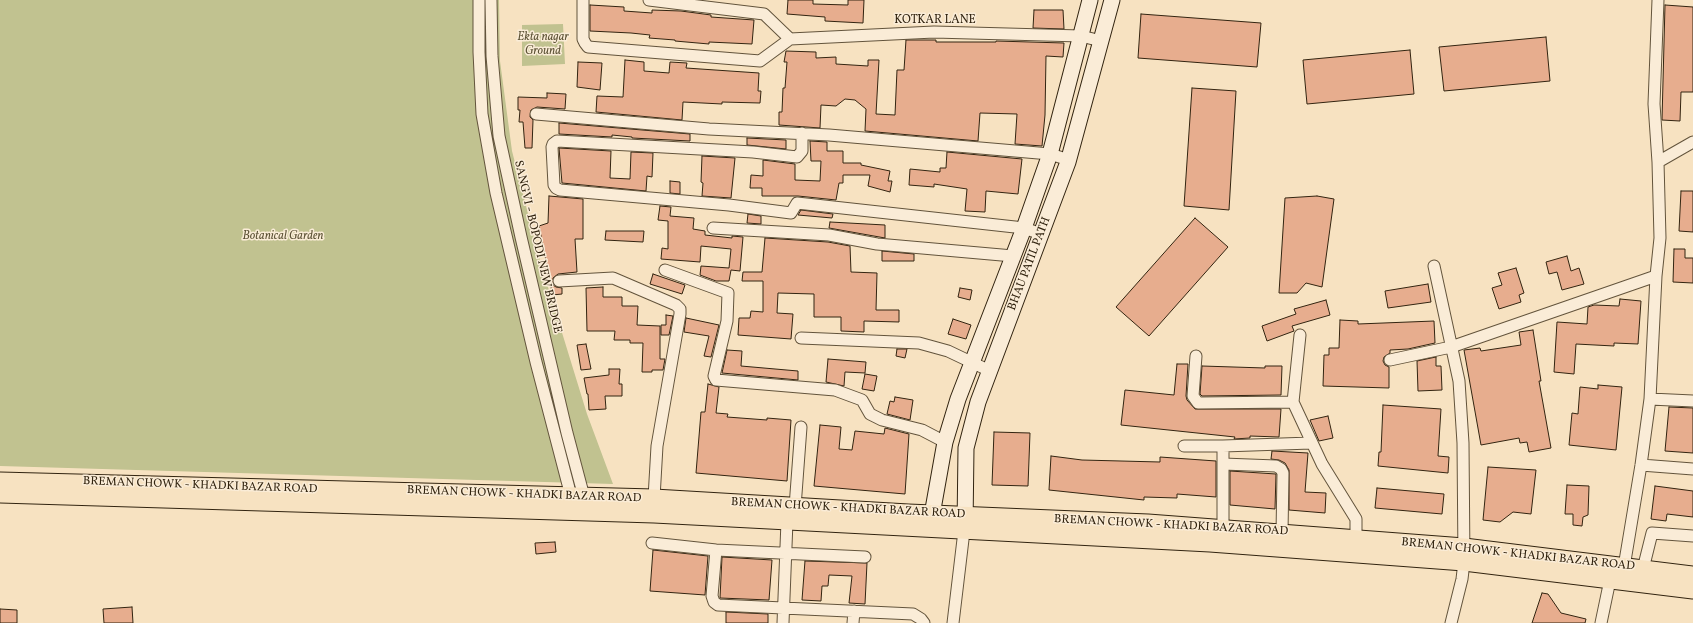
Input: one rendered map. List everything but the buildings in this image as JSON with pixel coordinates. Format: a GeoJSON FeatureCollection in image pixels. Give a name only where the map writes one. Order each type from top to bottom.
{"type":"FeatureCollection","features":[{"type":"Feature","properties":{"kind":"main road","name":"BHAU PATIL PATH"},"geometry":{"type":"LineString","coordinates":[[930,521],[946,442],[958,399],[1024,228],[1050,154],[1090,0]]}},
{"type":"Feature","properties":{"kind":"main road","name":"BHAU PATIL PATH"},"geometry":{"type":"LineString","coordinates":[[965,523],[966,448],[978,402],[1069,160],[1112,0]]}},
{"type":"Feature","properties":{"kind":"main road"},"geometry":{"type":"LineString","coordinates":[[1003,282],[1020,288]]}},
{"type":"Feature","properties":{"kind":"main road","name":"BREMAN CHOWK - KHADKI BAZAR ROAD"},"geometry":{"type":"LineString","coordinates":[[0,481],[43,489],[654,506],[965,523],[1210,543],[1464,554]]}},
{"type":"Feature","properties":{"kind":"main road","name":"BREMAN CHOWK - KHADKI BAZAR ROAD"},"geometry":{"type":"LineString","coordinates":[[0,494],[43,489],[578,496],[654,506]]}},
{"type":"Feature","properties":{"kind":"main road","name":"BREMAN CHOWK - KHADKI BAZAR ROAD"},"geometry":{"type":"LineString","coordinates":[[965,523],[1148,523],[1356,539],[1618,576],[1693,590]]}},
{"type":"Feature","properties":{"kind":"main road","name":"BREMAN CHOWK - KHADKI BAZAR ROAD"},"geometry":{"type":"LineString","coordinates":[[1618,576],[1643,569],[1693,575]]}},
{"type":"Feature","properties":{"kind":"street"},"geometry":{"type":"LineString","coordinates":[[479,0],[479,52],[482,114],[496,193],[554,436],[578,496]]}},
{"type":"Feature","properties":{"kind":"street","name":"SANGVI - BOPODI NEW BRIDGE"},"geometry":{"type":"LineString","coordinates":[[491,0],[492,56],[499,136],[567,433],[578,496]]}},
{"type":"Feature","properties":{"kind":"street"},"geometry":{"type":"LineString","coordinates":[[584,0],[583,39],[585,44],[588,46],[760,61],[790,39],[764,14],[649,0]]}},
{"type":"Feature","properties":{"kind":"street"},"geometry":{"type":"LineString","coordinates":[[1601,623],[1618,576],[1641,464],[1650,399],[1656,276],[1660,238],[1658,162],[1654,104],[1658,0]]}},
{"type":"Feature","properties":{"kind":"street","name":"KOTKAR LANE"},"geometry":{"type":"LineString","coordinates":[[790,39],[934,32],[1081,36],[1101,41]]}},
{"type":"Feature","properties":{"kind":"street"},"geometry":{"type":"LineString","coordinates":[[536,114],[709,129],[802,133],[1050,154],[1069,160]]}},
{"type":"Feature","properties":{"kind":"street"},"geometry":{"type":"LineString","coordinates":[[802,133],[802,151],[798,157],[754,152],[557,141],[552,147],[554,184],[556,188],[560,190],[729,205],[791,213],[798,203],[1024,228],[1041,234]]}},
{"type":"Feature","properties":{"kind":"street"},"geometry":{"type":"LineString","coordinates":[[1658,162],[1693,142]]}},
{"type":"Feature","properties":{"kind":"street"},"geometry":{"type":"LineString","coordinates":[[713,228],[829,234],[877,244],[1013,256]]}},
{"type":"Feature","properties":{"kind":"street"},"geometry":{"type":"LineString","coordinates":[[1434,266],[1459,381],[1463,443],[1464,554],[1462,579],[1451,623]]}},
{"type":"Feature","properties":{"kind":"street"},"geometry":{"type":"LineString","coordinates":[[665,270],[728,293],[727,321],[714,376],[716,380],[835,390],[862,400],[870,414],[882,420],[922,430],[946,442]]}},
{"type":"Feature","properties":{"kind":"street"},"geometry":{"type":"LineString","coordinates":[[1390,360],[1451,347],[1656,276]]}},
{"type":"Feature","properties":{"kind":"street"},"geometry":{"type":"LineString","coordinates":[[559,281],[613,278],[680,308],[657,446],[654,506]]}},
{"type":"Feature","properties":{"kind":"street"},"geometry":{"type":"LineString","coordinates":[[1300,335],[1293,402],[1322,464],[1356,519],[1356,539]]}},
{"type":"Feature","properties":{"kind":"street"},"geometry":{"type":"LineString","coordinates":[[801,338],[919,343],[948,351],[972,364],[990,371]]}},
{"type":"Feature","properties":{"kind":"street"},"geometry":{"type":"LineString","coordinates":[[1196,356],[1193,396],[1198,403],[1293,402]]}},
{"type":"Feature","properties":{"kind":"street"},"geometry":{"type":"LineString","coordinates":[[1650,399],[1693,402]]}},
{"type":"Feature","properties":{"kind":"street"},"geometry":{"type":"LineString","coordinates":[[783,623],[786,553],[801,427]]}},
{"type":"Feature","properties":{"kind":"street"},"geometry":{"type":"LineString","coordinates":[[1184,446],[1311,443]]}},
{"type":"Feature","properties":{"kind":"street"},"geometry":{"type":"LineString","coordinates":[[1223,446],[1224,529]]}},
{"type":"Feature","properties":{"kind":"street"},"geometry":{"type":"LineString","coordinates":[[1223,464],[1276,466],[1281,469],[1283,473],[1282,533]]}},
{"type":"Feature","properties":{"kind":"street"},"geometry":{"type":"LineString","coordinates":[[1641,464],[1693,469]]}},
{"type":"Feature","properties":{"kind":"street"},"geometry":{"type":"LineString","coordinates":[[953,623],[965,523]]}},
{"type":"Feature","properties":{"kind":"street"},"geometry":{"type":"LineString","coordinates":[[1643,569],[1652,533],[1693,536]]}},
{"type":"Feature","properties":{"kind":"street"},"geometry":{"type":"LineString","coordinates":[[652,543],[716,550],[865,557]]}},
{"type":"Feature","properties":{"kind":"street"},"geometry":{"type":"LineString","coordinates":[[716,550],[712,596],[715,604],[913,614],[924,623]]}},
{"type":"Feature","properties":{"kind":"street"},"geometry":{"type":"LineString","coordinates":[[853,623],[854,611]]}},
{"type":"Feature","properties":{"kind":"green space","name":"Botanical Garden"},"geometry":{"type":"Polygon","coordinates":[[[0,0],[499,0],[500,61],[512,151],[540,261],[587,414],[613,484],[0,466],[0,0]]]}},
{"type":"Feature","properties":{"kind":"green space","name":"Ekta nagar Ground"},"geometry":{"type":"Polygon","coordinates":[[[563,24],[565,64],[522,66],[522,25],[563,24]]]}}]}
